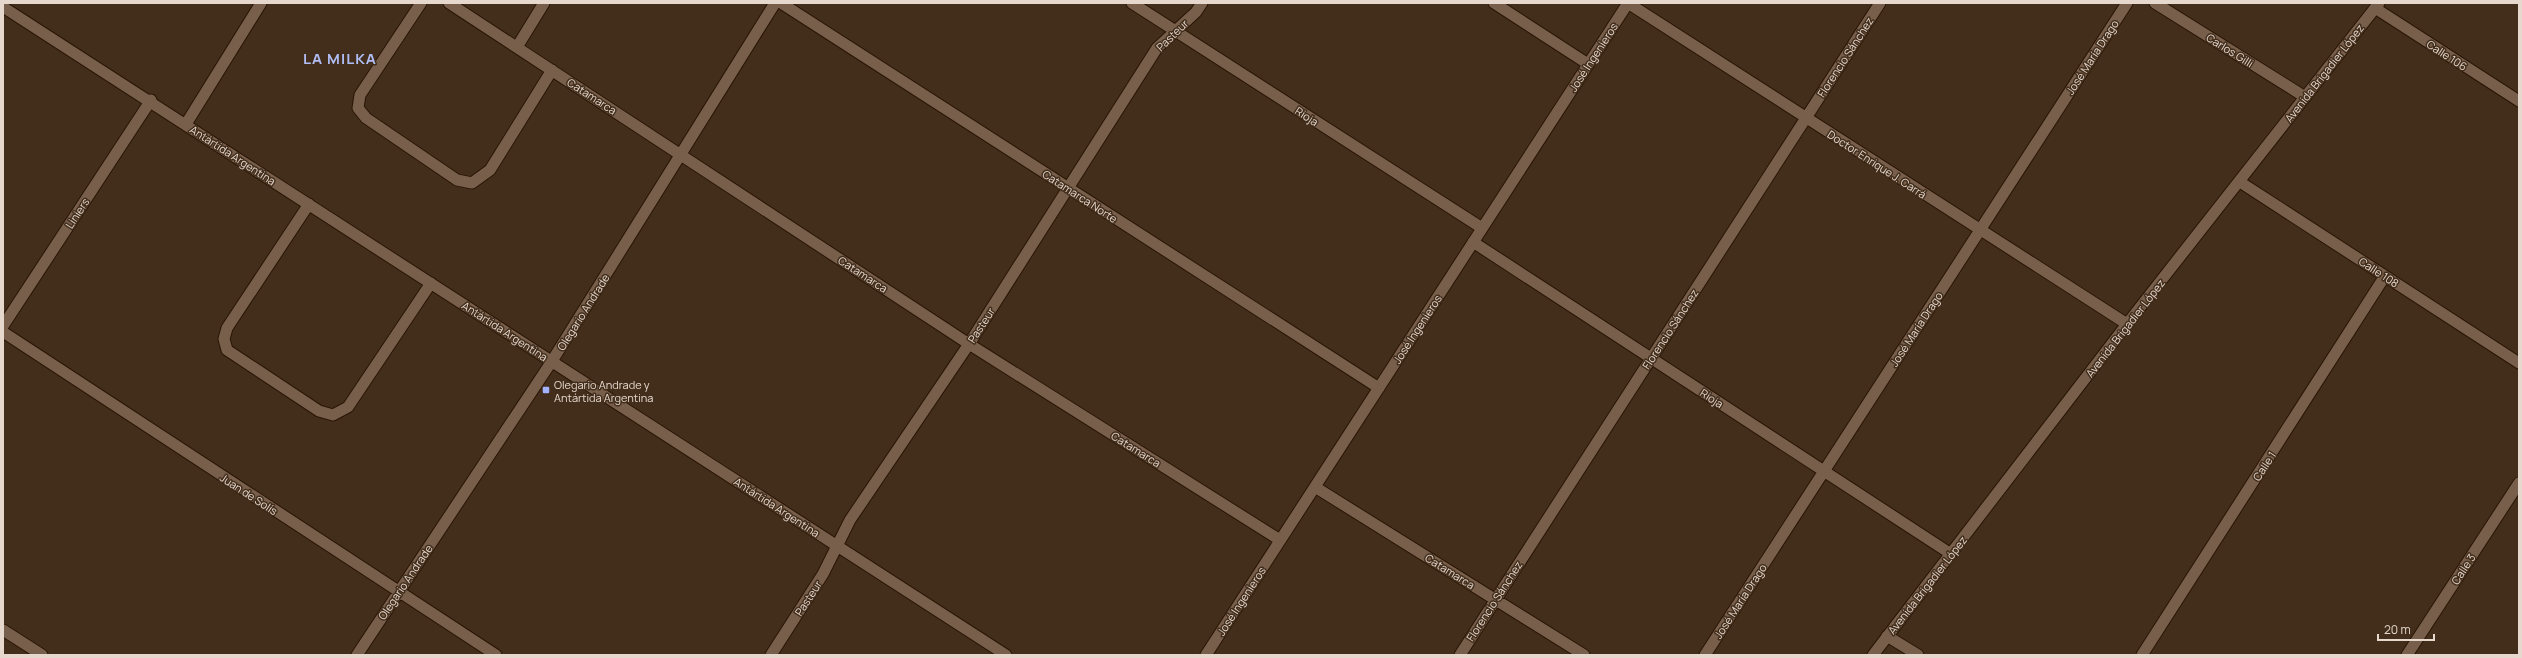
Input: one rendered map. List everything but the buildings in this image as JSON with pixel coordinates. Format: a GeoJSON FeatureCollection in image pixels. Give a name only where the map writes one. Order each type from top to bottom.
{"type":"FeatureCollection","features":[{"type":"Feature","properties":{"kind":"street"},"geometry":{"type":"LineString","coordinates":[[186,124],[261,3]]}},
{"type":"Feature","properties":{"kind":"street"},"geometry":{"type":"LineString","coordinates":[[421,3],[360,95],[358,108],[366,118],[457,180],[472,183],[490,170],[552,70]]}},
{"type":"Feature","properties":{"kind":"street","name":"Catamarca"},"geometry":{"type":"LineString","coordinates":[[449,3],[969,344],[1280,540]]}},
{"type":"Feature","properties":{"kind":"street"},"geometry":{"type":"LineString","coordinates":[[517,47],[544,3]]}},
{"type":"Feature","properties":{"kind":"street","name":"Olegario Andrade"},"geometry":{"type":"LineString","coordinates":[[357,655],[552,361],[775,3]]}},
{"type":"Feature","properties":{"kind":"street","name":"Catamarca Norte"},"geometry":{"type":"LineString","coordinates":[[781,3],[1379,388]]}},
{"type":"Feature","properties":{"kind":"street","name":"Rioja"},"geometry":{"type":"LineString","coordinates":[[1132,3],[1482,228]]}},
{"type":"Feature","properties":{"kind":"street","name":"Pasteur"},"geometry":{"type":"LineString","coordinates":[[771,655],[823,574],[850,520],[969,344],[1069,189],[1157,48],[1196,12],[1202,3]]}},
{"type":"Feature","properties":{"kind":"street"},"geometry":{"type":"LineString","coordinates":[[1494,3],[1588,64]]}},
{"type":"Feature","properties":{"kind":"street","name":"José Ingenieros"},"geometry":{"type":"LineString","coordinates":[[1206,655],[1628,3]]}},
{"type":"Feature","properties":{"kind":"street","name":"Doctor Enrique J. Carrá"},"geometry":{"type":"LineString","coordinates":[[1628,3],[2127,324]]}},
{"type":"Feature","properties":{"kind":"street","name":"Florencio Sánchez"},"geometry":{"type":"LineString","coordinates":[[1460,655],[1880,3]]}},
{"type":"Feature","properties":{"kind":"street","name":"José María Drago"},"geometry":{"type":"LineString","coordinates":[[1705,655],[2127,3]]}},
{"type":"Feature","properties":{"kind":"street","name":"Carlos Gilli"},"geometry":{"type":"LineString","coordinates":[[2154,3],[2305,97]]}},
{"type":"Feature","properties":{"kind":"street","name":"Avenida Brigadier López"},"geometry":{"type":"LineString","coordinates":[[1873,655],[2127,324],[2240,182],[2377,5]]}},
{"type":"Feature","properties":{"kind":"street","name":"Calle 106"},"geometry":{"type":"LineString","coordinates":[[2377,5],[2519,101]]}},
{"type":"Feature","properties":{"kind":"street","name":"Antártida Argentina"},"geometry":{"type":"LineString","coordinates":[[3,7],[151,100],[309,204],[1006,655]]}},
{"type":"Feature","properties":{"kind":"street","name":"Liniers"},"geometry":{"type":"LineString","coordinates":[[3,326],[151,100]]}},
{"type":"Feature","properties":{"kind":"street","name":"Calle 108"},"geometry":{"type":"LineString","coordinates":[[2240,182],[2519,363]]}},
{"type":"Feature","properties":{"kind":"street"},"geometry":{"type":"LineString","coordinates":[[309,204],[227,328],[224,339],[227,350],[319,411],[333,415],[348,407],[431,283]]}},
{"type":"Feature","properties":{"kind":"street","name":"Rioja"},"geometry":{"type":"LineString","coordinates":[[1473,242],[1951,554]]}},
{"type":"Feature","properties":{"kind":"street","name":"Calle 1"},"geometry":{"type":"LineString","coordinates":[[2142,655],[2385,276]]}},
{"type":"Feature","properties":{"kind":"street","name":"Juan de Solís"},"geometry":{"type":"LineString","coordinates":[[3,332],[496,655]]}},
{"type":"Feature","properties":{"kind":"street","name":"Calle 3"},"geometry":{"type":"LineString","coordinates":[[2407,655],[2519,483]]}},
{"type":"Feature","properties":{"kind":"street","name":"Catamarca"},"geometry":{"type":"LineString","coordinates":[[1315,487],[1584,655]]}},
{"type":"Feature","properties":{"kind":"street"},"geometry":{"type":"LineString","coordinates":[[3,630],[42,655]]}},
{"type":"Feature","properties":{"kind":"street"},"geometry":{"type":"LineString","coordinates":[[1888,636],[1918,655]]}},
{"type":"Feature","properties":{"kind":"place","name":"Olegario Andrade y Antártida Argentina"},"geometry":{"type":"Point","coordinates":[546,390]}},
{"type":"Feature","properties":{"kind":"district","name":"LA MILKA"},"geometry":{"type":"Point","coordinates":[340,58]}}]}
